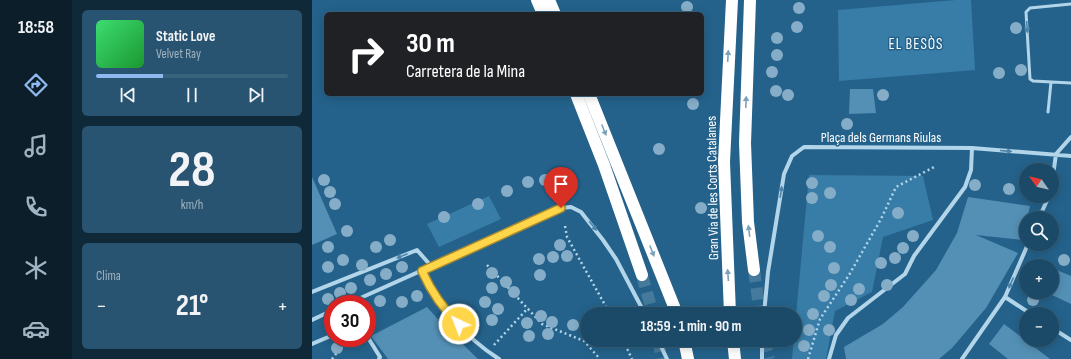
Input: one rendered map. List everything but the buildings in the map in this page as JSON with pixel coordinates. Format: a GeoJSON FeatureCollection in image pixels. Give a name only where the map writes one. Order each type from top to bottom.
{"type":"FeatureCollection","features":[{"type":"Feature","properties":{"kind":"highway"},"geometry":{"type":"LineString","coordinates":[[537,0],[542,12]]}},
{"type":"Feature","properties":{"kind":"highway"},"geometry":{"type":"LineString","coordinates":[[549,0],[554,12]]}},
{"type":"Feature","properties":{"kind":"highway","name":"Gran Via de les Corts Catalanes"},"geometry":{"type":"LineString","coordinates":[[730,307],[725,228],[724,162],[732,0]]}},
{"type":"Feature","properties":{"kind":"highway"},"geometry":{"type":"LineString","coordinates":[[750,0],[745,143],[748,222],[754,270]]}},
{"type":"Feature","properties":{"kind":"highway"},"geometry":{"type":"LineString","coordinates":[[577,96],[604,165],[642,275]]}},
{"type":"Feature","properties":{"kind":"highway"},"geometry":{"type":"LineString","coordinates":[[590,96],[674,307]]}},
{"type":"Feature","properties":{"kind":"highway"},"geometry":{"type":"LineString","coordinates":[[685,347],[688,359]]}},
{"type":"Feature","properties":{"kind":"highway"},"geometry":{"type":"LineString","coordinates":[[734,347],[735,359]]}},
{"type":"Feature","properties":{"kind":"street"},"geometry":{"type":"LineString","coordinates":[[1055,163],[1056,154],[1071,137]]}},
{"type":"Feature","properties":{"kind":"street","name":"Plaça dels Germans Riulas"},"geometry":{"type":"LineString","coordinates":[[765,307],[768,272],[784,174],[792,156],[804,147],[972,148],[1071,156]]}},
{"type":"Feature","properties":{"kind":"street"},"geometry":{"type":"LineString","coordinates":[[829,359],[836,335],[848,318],[905,274],[914,256],[966,187],[970,170],[972,148]]}},
{"type":"Feature","properties":{"kind":"street"},"geometry":{"type":"LineString","coordinates":[[367,295],[561,208],[570,207],[581,212],[603,240],[616,259],[641,307]]}},
{"type":"Feature","properties":{"kind":"street"},"geometry":{"type":"LineString","coordinates":[[312,292],[417,250],[432,267]]}},
{"type":"Feature","properties":{"kind":"street"},"geometry":{"type":"LineString","coordinates":[[962,359],[1005,297],[1025,251]]}},
{"type":"Feature","properties":{"kind":"street"},"geometry":{"type":"LineString","coordinates":[[422,271],[430,288],[449,315],[488,352],[499,359]]}},
{"type":"Feature","properties":{"kind":"street"},"geometry":{"type":"LineString","coordinates":[[1005,297],[1020,307]]}},
{"type":"Feature","properties":{"kind":"street"},"geometry":{"type":"LineString","coordinates":[[312,320],[324,314]]}},
{"type":"Feature","properties":{"kind":"street"},"geometry":{"type":"LineString","coordinates":[[1059,332],[1071,340]]}},
{"type":"Feature","properties":{"kind":"street"},"geometry":{"type":"LineString","coordinates":[[312,344],[324,339]]}},
{"type":"Feature","properties":{"kind":"street"},"geometry":{"type":"LineString","coordinates":[[374,347],[380,358],[379,359]]}},
{"type":"Feature","properties":{"kind":"street"},"geometry":{"type":"LineString","coordinates":[[661,347],[667,359]]}},
{"type":"Feature","properties":{"kind":"street"},"geometry":{"type":"LineString","coordinates":[[762,347],[762,359]]}},
{"type":"Feature","properties":{"kind":"lane"},"geometry":{"type":"LineString","coordinates":[[1071,4],[1030,8],[1026,12],[1030,79],[1033,81],[1071,83]]}},
{"type":"Feature","properties":{"kind":"lane"},"geometry":{"type":"LineString","coordinates":[[1048,112],[1051,82]]}},
{"type":"Feature","properties":{"kind":"path"},"geometry":{"type":"LineString","coordinates":[[808,359],[820,319],[849,275],[896,187],[934,166]]}},
{"type":"Feature","properties":{"kind":"path"},"geometry":{"type":"LineString","coordinates":[[565,226],[567,237],[606,307]]}},
{"type":"Feature","properties":{"kind":"path"},"geometry":{"type":"LineString","coordinates":[[487,265],[542,324],[584,341],[600,359]]}},
{"type":"Feature","properties":{"kind":"path"},"geometry":{"type":"LineString","coordinates":[[488,352],[528,308]]}},
{"type":"Feature","properties":{"kind":"path"},"geometry":{"type":"LineString","coordinates":[[332,359],[341,347]]}},
{"type":"Feature","properties":{"kind":"path"},"geometry":{"type":"LineString","coordinates":[[626,347],[632,359]]}},
{"type":"Feature","properties":{"kind":"shaded area"},"geometry":{"type":"Polygon","coordinates":[[[971,0],[975,70],[839,81],[838,10],[971,0]]]}},
{"type":"Feature","properties":{"kind":"shaded area"},"geometry":{"type":"Polygon","coordinates":[[[809,175],[923,176],[933,220],[883,237],[872,292],[835,311],[826,359],[792,359],[793,347],[802,347],[802,307],[797,307],[809,175]]]}},
{"type":"Feature","properties":{"kind":"shaded area"},"geometry":{"type":"Polygon","coordinates":[[[489,196],[501,219],[439,247],[427,224],[489,196]]]}},
{"type":"Feature","properties":{"kind":"tunnel"},"geometry":{"type":"LineString","coordinates":[[754,270],[759,307]]}},
{"type":"Feature","properties":{"kind":"tunnel"},"geometry":{"type":"LineString","coordinates":[[642,275],[651,307]]}},
{"type":"Feature","properties":{"kind":"tunnel"},"geometry":{"type":"LineString","coordinates":[[659,347],[662,359]]}},
{"type":"Feature","properties":{"kind":"tunnel"},"geometry":{"type":"LineString","coordinates":[[766,347],[769,359]]}},
{"type":"Feature","properties":{"kind":"district","name":"EL BESÒS"},"geometry":{"type":"Point","coordinates":[916,44]}},
{"type":"Feature","properties":{"kind":"route"},"geometry":{"type":"LineString","coordinates":[[459,324],[449,315],[430,288],[422,271],[561,208]]}}]}
